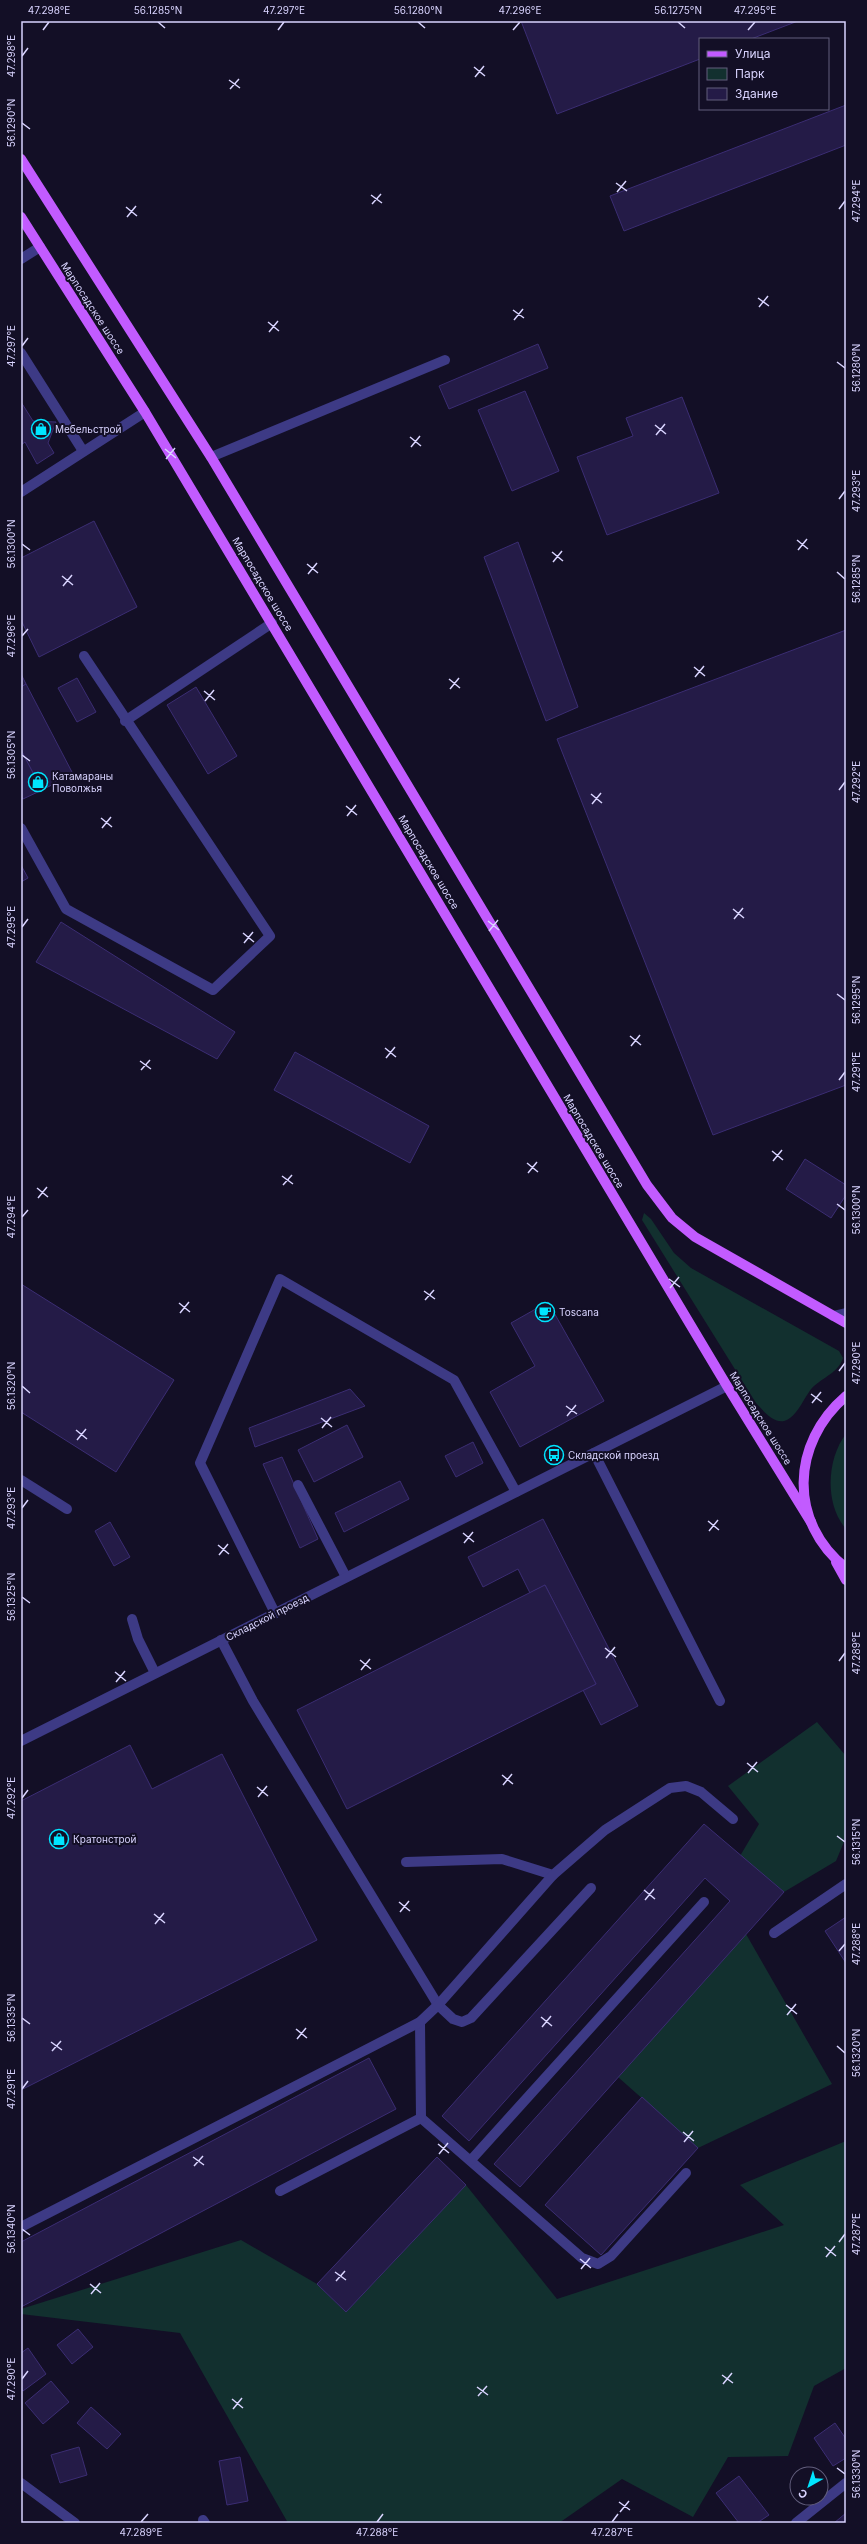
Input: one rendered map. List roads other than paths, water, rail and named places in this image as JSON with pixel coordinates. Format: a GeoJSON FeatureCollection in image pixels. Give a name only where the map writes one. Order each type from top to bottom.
{"type":"FeatureCollection","features":[{"type":"Feature","properties":{"kind":"main road","name":"Марпосадское шоссе"},"geometry":{"type":"LineString","coordinates":[[21,159],[211,457],[647,1185],[672,1218],[695,1237],[846,1323]]}},
{"type":"Feature","properties":{"kind":"main road","name":"Марпосадское шоссе"},"geometry":{"type":"LineString","coordinates":[[21,217],[145,412],[727,1386],[833,1557]]}},
{"type":"Feature","properties":{"kind":"main road"},"geometry":{"type":"LineString","coordinates":[[811,1522],[803,1480],[807,1453],[819,1427],[846,1396]]}},
{"type":"Feature","properties":{"kind":"main road"},"geometry":{"type":"LineString","coordinates":[[833,1557],[846,1568]]}},
{"type":"Feature","properties":{"kind":"main road"},"geometry":{"type":"LineString","coordinates":[[833,1557],[846,1580]]}},
{"type":"Feature","properties":{"kind":"street"},"geometry":{"type":"LineString","coordinates":[[21,259],[40,247]]}},
{"type":"Feature","properties":{"kind":"street"},"geometry":{"type":"LineString","coordinates":[[21,353],[83,451]]}},
{"type":"Feature","properties":{"kind":"street"},"geometry":{"type":"LineString","coordinates":[[211,457],[445,360]]}},
{"type":"Feature","properties":{"kind":"street"},"geometry":{"type":"LineString","coordinates":[[21,492],[145,412]]}},
{"type":"Feature","properties":{"kind":"street"},"geometry":{"type":"LineString","coordinates":[[125,720],[272,623]]}},
{"type":"Feature","properties":{"kind":"street"},"geometry":{"type":"LineString","coordinates":[[21,828],[66,908],[213,990],[270,936],[125,720],[84,656]]}},
{"type":"Feature","properties":{"kind":"street"},"geometry":{"type":"LineString","coordinates":[[275,1613],[200,1463],[280,1279],[454,1380],[516,1492]]}},
{"type":"Feature","properties":{"kind":"street"},"geometry":{"type":"LineString","coordinates":[[833,1316],[846,1313]]}},
{"type":"Feature","properties":{"kind":"street","name":"Складской проезд"},"geometry":{"type":"LineString","coordinates":[[21,1741],[727,1386]]}},
{"type":"Feature","properties":{"kind":"street"},"geometry":{"type":"LineString","coordinates":[[594,1453],[720,1701]]}},
{"type":"Feature","properties":{"kind":"street"},"geometry":{"type":"LineString","coordinates":[[21,1480],[67,1509]]}},
{"type":"Feature","properties":{"kind":"street"},"geometry":{"type":"LineString","coordinates":[[298,1485],[346,1577]]}},
{"type":"Feature","properties":{"kind":"street"},"geometry":{"type":"LineString","coordinates":[[132,1619],[138,1639],[155,1673]]}},
{"type":"Feature","properties":{"kind":"street"},"geometry":{"type":"LineString","coordinates":[[221,1640],[253,1701],[438,2005],[453,2019],[462,2022],[471,2018],[591,1888]]}},
{"type":"Feature","properties":{"kind":"street"},"geometry":{"type":"LineString","coordinates":[[21,2227],[420,2022],[438,2005],[553,1875],[605,1830],[670,1788],[686,1786],[701,1792],[733,1819]]}},
{"type":"Feature","properties":{"kind":"street"},"geometry":{"type":"LineString","coordinates":[[406,1862],[502,1859],[553,1875]]}},
{"type":"Feature","properties":{"kind":"street"},"geometry":{"type":"LineString","coordinates":[[774,1933],[846,1884]]}},
{"type":"Feature","properties":{"kind":"street"},"geometry":{"type":"LineString","coordinates":[[471,2160],[704,1902]]}},
{"type":"Feature","properties":{"kind":"street"},"geometry":{"type":"LineString","coordinates":[[420,2022],[421,2118],[582,2258],[598,2264],[611,2256],[686,2173]]}},
{"type":"Feature","properties":{"kind":"street"},"geometry":{"type":"LineString","coordinates":[[280,2191],[421,2118]]}},
{"type":"Feature","properties":{"kind":"street"},"geometry":{"type":"LineString","coordinates":[[21,2483],[75,2523]]}},
{"type":"Feature","properties":{"kind":"street"},"geometry":{"type":"LineString","coordinates":[[796,2523],[846,2483]]}},
{"type":"Feature","properties":{"kind":"place","name":"Мебельстрой"},"geometry":{"type":"Point","coordinates":[41,429]}},
{"type":"Feature","properties":{"kind":"place","name":"Катамараны Поволжья"},"geometry":{"type":"Point","coordinates":[38,782]}},
{"type":"Feature","properties":{"kind":"place","name":"Toscana"},"geometry":{"type":"Point","coordinates":[545,1312]}},
{"type":"Feature","properties":{"kind":"place","name":"Складской проезд"},"geometry":{"type":"Point","coordinates":[554,1455]}},
{"type":"Feature","properties":{"kind":"place","name":"Кратонстрой"},"geometry":{"type":"Point","coordinates":[59,1839]}}]}
